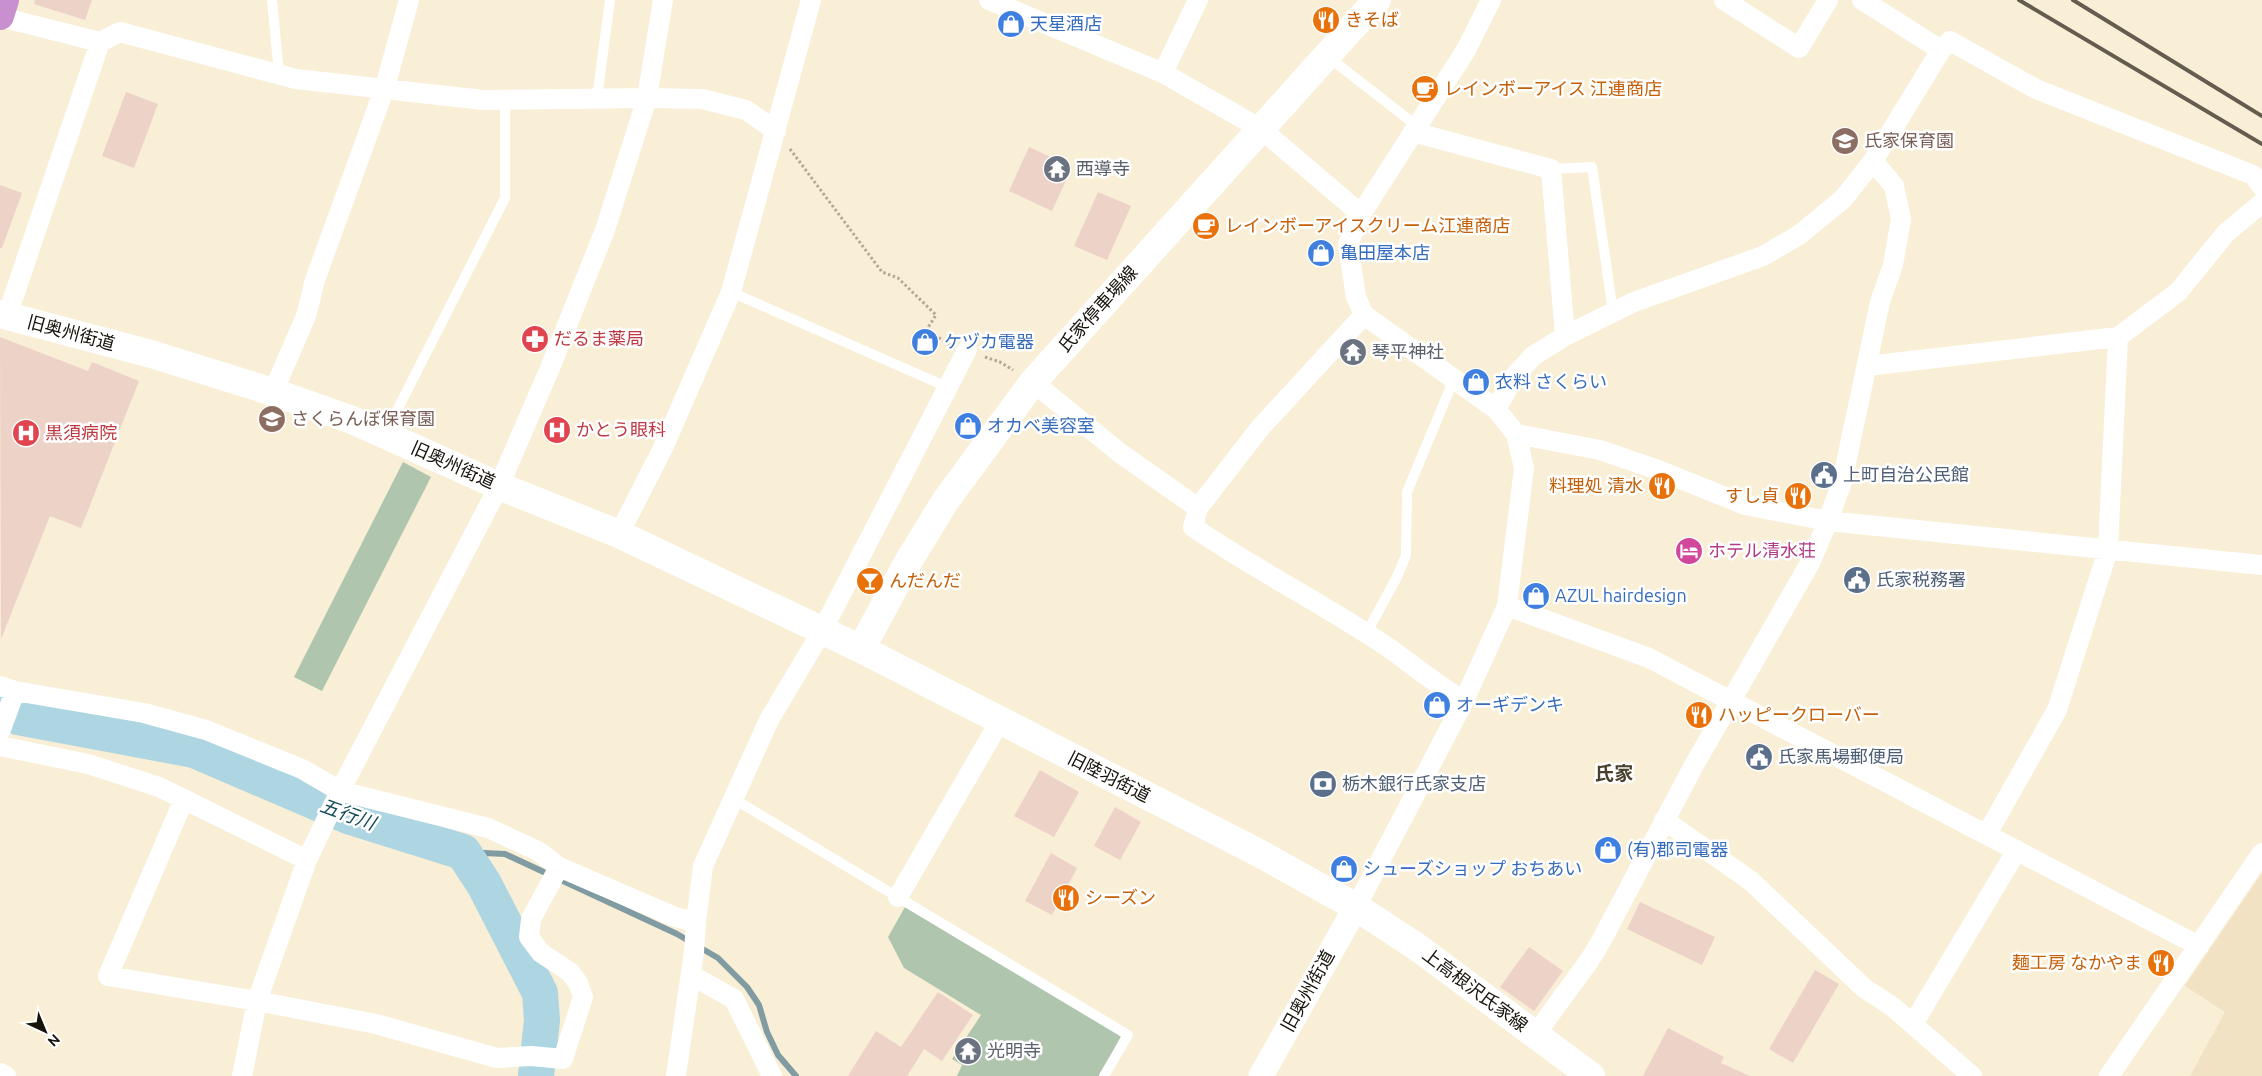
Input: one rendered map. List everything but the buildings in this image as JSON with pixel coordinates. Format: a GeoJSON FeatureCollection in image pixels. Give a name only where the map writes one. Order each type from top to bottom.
{"type":"FeatureCollection","features":[{"type":"Feature","properties":{"kind":"highway"},"geometry":{"type":"LineString","coordinates":[[0,17],[5,0]]}},
{"type":"Feature","properties":{"kind":"main road","name":"氏家停車場線"},"geometry":{"type":"LineString","coordinates":[[861,649],[908,562],[946,500],[1033,382],[1377,0]]}},
{"type":"Feature","properties":{"kind":"main road","name":"旧奥州街道"},"geometry":{"type":"LineString","coordinates":[[3,315],[151,354],[273,392],[385,434],[499,486],[618,534],[861,649]]}},
{"type":"Feature","properties":{"kind":"main road","name":"旧陸羽街道"},"geometry":{"type":"LineString","coordinates":[[861,649],[1257,852],[1356,907]]}},
{"type":"Feature","properties":{"kind":"main road","name":"上高根沢氏家線"},"geometry":{"type":"LineString","coordinates":[[1356,907],[1417,947],[1591,1076]]}},
{"type":"Feature","properties":{"kind":"street"},"geometry":{"type":"LineString","coordinates":[[273,392],[306,316],[315,280],[385,87],[408,0]]}},
{"type":"Feature","properties":{"kind":"street"},"geometry":{"type":"LineString","coordinates":[[242,1076],[257,1000],[307,860],[338,795],[499,486],[550,368],[605,230],[647,98],[662,0]]}},
{"type":"Feature","properties":{"kind":"street"},"geometry":{"type":"LineString","coordinates":[[618,534],[663,448],[731,292],[811,0]]}},
{"type":"Feature","properties":{"kind":"street"},"geometry":{"type":"LineString","coordinates":[[989,0],[1163,73],[1260,129],[1361,214]]}},
{"type":"Feature","properties":{"kind":"street"},"geometry":{"type":"LineString","coordinates":[[1163,73],[1198,0]]}},
{"type":"Feature","properties":{"kind":"street"},"geometry":{"type":"LineString","coordinates":[[1356,907],[1464,702],[1507,606],[1524,468],[1516,434],[1496,409],[1364,315],[1356,296],[1348,244],[1361,214],[1466,50],[1491,0]]}},
{"type":"Feature","properties":{"kind":"street"},"geometry":{"type":"LineString","coordinates":[[1724,0],[1799,48],[1828,0]]}},
{"type":"Feature","properties":{"kind":"street"},"geometry":{"type":"LineString","coordinates":[[1862,0],[1941,50]]}},
{"type":"Feature","properties":{"kind":"street"},"geometry":{"type":"LineString","coordinates":[[0,17],[100,42],[120,32],[296,79],[385,87],[483,100],[702,99],[746,110],[776,131]]}},
{"type":"Feature","properties":{"kind":"street"},"geometry":{"type":"LineString","coordinates":[[1496,409],[1514,377],[1533,356],[1564,336],[1634,302],[1763,256],[1799,235],[1843,199],[1873,161],[1941,50],[1950,41],[2036,89],[2253,175],[2262,187]]}},
{"type":"Feature","properties":{"kind":"street"},"geometry":{"type":"LineString","coordinates":[[3,315],[100,42]]}},
{"type":"Feature","properties":{"kind":"street"},"geometry":{"type":"LineString","coordinates":[[1415,129],[1551,169],[1564,336]]}},
{"type":"Feature","properties":{"kind":"street"},"geometry":{"type":"LineString","coordinates":[[1535,1035],[1589,961],[1630,888],[1664,820],[1810,563],[1828,522],[1842,482],[1880,302],[1893,265],[1901,219],[1894,186],[1873,161]]}},
{"type":"Feature","properties":{"kind":"street"},"geometry":{"type":"LineString","coordinates":[[1867,366],[2118,337],[2178,292],[2226,233],[2262,203]]}},
{"type":"Feature","properties":{"kind":"street"},"geometry":{"type":"LineString","coordinates":[[1364,315],[1260,428],[1198,508],[1193,527],[1226,550],[1389,648],[1437,685],[1464,702]]}},
{"type":"Feature","properties":{"kind":"street"},"geometry":{"type":"LineString","coordinates":[[1987,834],[2057,710],[2108,550],[2118,337]]}},
{"type":"Feature","properties":{"kind":"street"},"geometry":{"type":"LineString","coordinates":[[676,1076],[691,975],[703,866],[769,720],[822,631],[967,350]]}},
{"type":"Feature","properties":{"kind":"street"},"geometry":{"type":"LineString","coordinates":[[1033,382],[1120,454],[1198,508]]}},
{"type":"Feature","properties":{"kind":"street"},"geometry":{"type":"LineString","coordinates":[[1516,434],[1600,450],[1661,471],[1745,505],[1828,522],[2262,565]]}},
{"type":"Feature","properties":{"kind":"street"},"geometry":{"type":"LineString","coordinates":[[1507,606],[1649,658],[2199,946]]}},
{"type":"Feature","properties":{"kind":"street"},"geometry":{"type":"LineString","coordinates":[[2,728],[9,692],[144,713],[206,730],[302,769],[338,795],[488,828],[538,851],[554,876],[675,917],[695,936]]}},
{"type":"Feature","properties":{"kind":"street"},"geometry":{"type":"LineString","coordinates":[[898,897],[1000,721]]}},
{"type":"Feature","properties":{"kind":"street"},"geometry":{"type":"LineString","coordinates":[[0,746],[88,764],[159,787],[307,860]]}},
{"type":"Feature","properties":{"kind":"street"},"geometry":{"type":"LineString","coordinates":[[184,799],[108,976],[257,1000],[376,1024],[497,1058],[531,1056],[563,1059],[582,996],[578,983],[570,972],[541,953],[530,937],[531,919],[554,876]]}},
{"type":"Feature","properties":{"kind":"street"},"geometry":{"type":"LineString","coordinates":[[1664,820],[1751,881],[1864,988],[1893,1007],[1972,1076]]}},
{"type":"Feature","properties":{"kind":"street"},"geometry":{"type":"LineString","coordinates":[[1913,1024],[2017,850]]}},
{"type":"Feature","properties":{"kind":"street"},"geometry":{"type":"LineString","coordinates":[[2110,1076],[2262,853]]}},
{"type":"Feature","properties":{"kind":"street","name":"旧奥州街道"},"geometry":{"type":"LineString","coordinates":[[1261,1076],[1356,907]]}},
{"type":"Feature","properties":{"kind":"street"},"geometry":{"type":"LineString","coordinates":[[691,975],[734,999],[772,1076]]}},
{"type":"Feature","properties":{"kind":"street"},"geometry":{"type":"LineString","coordinates":[[0,1073],[6,1076]]}},
{"type":"Feature","properties":{"kind":"lane"},"geometry":{"type":"LineString","coordinates":[[272,0],[279,74]]}},
{"type":"Feature","properties":{"kind":"lane"},"geometry":{"type":"LineString","coordinates":[[597,98],[610,0]]}},
{"type":"Feature","properties":{"kind":"lane"},"geometry":{"type":"LineString","coordinates":[[1327,56],[1415,129]]}},
{"type":"Feature","properties":{"kind":"lane"},"geometry":{"type":"LineString","coordinates":[[385,434],[505,198],[505,99]]}},
{"type":"Feature","properties":{"kind":"lane"},"geometry":{"type":"LineString","coordinates":[[1551,169],[1592,167],[1613,312]]}},
{"type":"Feature","properties":{"kind":"lane"},"geometry":{"type":"LineString","coordinates":[[731,292],[947,387]]}},
{"type":"Feature","properties":{"kind":"lane"},"geometry":{"type":"LineString","coordinates":[[1366,634],[1397,577],[1406,554],[1407,492],[1454,379]]}},
{"type":"Feature","properties":{"kind":"lane"},"geometry":{"type":"LineString","coordinates":[[734,799],[1128,1035],[1104,1076]]}},
{"type":"Feature","properties":{"kind":"path"},"geometry":{"type":"LineString","coordinates":[[776,131],[882,272],[898,278],[936,315],[927,329],[948,344],[1000,362],[1033,382]]}},
{"type":"Feature","properties":{"kind":"shaded area"},"geometry":{"type":"Polygon","coordinates":[[[2262,873],[2262,1076],[2190,1076],[2225,1012],[2185,986],[2262,873]]]}},
{"type":"Feature","properties":{"kind":"green space"},"geometry":{"type":"Polygon","coordinates":[[[403,462],[431,477],[322,691],[294,677],[403,462]]]}},
{"type":"Feature","properties":{"kind":"green space"},"geometry":{"type":"Polygon","coordinates":[[[905,907],[1121,1036],[1100,1076],[957,1076],[962,1065],[952,1059],[981,1015],[904,968],[888,937],[905,907]]]}},
{"type":"Feature","properties":{"kind":"waterway","name":"五行川"},"geometry":{"type":"LineString","coordinates":[[0,709],[18,717],[194,750],[348,816],[463,852],[484,884],[540,993],[542,1020],[536,1076]]}},
{"type":"Feature","properties":{"kind":"waterway"},"geometry":{"type":"LineString","coordinates":[[463,852],[505,854],[677,934],[718,958],[747,987],[759,1005],[767,1032],[778,1055],[796,1076]]}},
{"type":"Feature","properties":{"kind":"railway"},"geometry":{"type":"LineString","coordinates":[[2019,0],[2262,144]]}},
{"type":"Feature","properties":{"kind":"railway"},"geometry":{"type":"LineString","coordinates":[[2073,0],[2262,116]]}},
{"type":"Feature","properties":{"kind":"place","name":"きそば"},"geometry":{"type":"Point","coordinates":[1326,20]}},
{"type":"Feature","properties":{"kind":"place","name":"天星酒店"},"geometry":{"type":"Point","coordinates":[1011,24]}},
{"type":"Feature","properties":{"kind":"place","name":"レインボーアイス 江連商店"},"geometry":{"type":"Point","coordinates":[1425,89]}},
{"type":"Feature","properties":{"kind":"place","name":"氏家保育園"},"geometry":{"type":"Point","coordinates":[1845,141]}},
{"type":"Feature","properties":{"kind":"place","name":"西導寺"},"geometry":{"type":"Point","coordinates":[1057,169]}},
{"type":"Feature","properties":{"kind":"place","name":"レインボーアイスクリーム江連商店"},"geometry":{"type":"Point","coordinates":[1206,226]}},
{"type":"Feature","properties":{"kind":"place","name":"亀田屋本店"},"geometry":{"type":"Point","coordinates":[1321,253]}},
{"type":"Feature","properties":{"kind":"place","name":"だるま薬局"},"geometry":{"type":"Point","coordinates":[535,339]}},
{"type":"Feature","properties":{"kind":"place","name":"ケヅカ電器"},"geometry":{"type":"Point","coordinates":[925,342]}},
{"type":"Feature","properties":{"kind":"place","name":"琴平神社"},"geometry":{"type":"Point","coordinates":[1353,352]}},
{"type":"Feature","properties":{"kind":"place","name":"衣料 さくらい"},"geometry":{"type":"Point","coordinates":[1476,382]}},
{"type":"Feature","properties":{"kind":"place","name":"さくらんぼ保育園"},"geometry":{"type":"Point","coordinates":[272,419]}},
{"type":"Feature","properties":{"kind":"place","name":"オカベ美容室"},"geometry":{"type":"Point","coordinates":[968,426]}},
{"type":"Feature","properties":{"kind":"place","name":"かとう眼科"},"geometry":{"type":"Point","coordinates":[557,430]}},
{"type":"Feature","properties":{"kind":"place","name":"黒須病院"},"geometry":{"type":"Point","coordinates":[26,433]}},
{"type":"Feature","properties":{"kind":"place","name":"上町自治公民館"},"geometry":{"type":"Point","coordinates":[1824,475]}},
{"type":"Feature","properties":{"kind":"place","name":"料理処 清水"},"geometry":{"type":"Point","coordinates":[1662,486]}},
{"type":"Feature","properties":{"kind":"place","name":"すし貞"},"geometry":{"type":"Point","coordinates":[1798,496]}},
{"type":"Feature","properties":{"kind":"place","name":"ホテル清水荘"},"geometry":{"type":"Point","coordinates":[1689,551]}},
{"type":"Feature","properties":{"kind":"place","name":"氏家税務署"},"geometry":{"type":"Point","coordinates":[1857,580]}},
{"type":"Feature","properties":{"kind":"place","name":"んだんだ"},"geometry":{"type":"Point","coordinates":[870,581]}},
{"type":"Feature","properties":{"kind":"place","name":"AZUL hairdesign"},"geometry":{"type":"Point","coordinates":[1536,596]}},
{"type":"Feature","properties":{"kind":"place","name":"オーギデンキ"},"geometry":{"type":"Point","coordinates":[1437,705]}},
{"type":"Feature","properties":{"kind":"place","name":"ハッピークローバー"},"geometry":{"type":"Point","coordinates":[1699,715]}},
{"type":"Feature","properties":{"kind":"place","name":"氏家馬場郵便局"},"geometry":{"type":"Point","coordinates":[1759,757]}},
{"type":"Feature","properties":{"kind":"place","name":"栃木銀行氏家支店"},"geometry":{"type":"Point","coordinates":[1323,784]}},
{"type":"Feature","properties":{"kind":"place","name":"(有)郡司電器"},"geometry":{"type":"Point","coordinates":[1608,850]}},
{"type":"Feature","properties":{"kind":"place","name":"シューズショップ おちあい"},"geometry":{"type":"Point","coordinates":[1344,869]}},
{"type":"Feature","properties":{"kind":"place","name":"シーズン"},"geometry":{"type":"Point","coordinates":[1066,898]}},
{"type":"Feature","properties":{"kind":"place","name":"麺工房 なかやま"},"geometry":{"type":"Point","coordinates":[2161,963]}},
{"type":"Feature","properties":{"kind":"place","name":"光明寺"},"geometry":{"type":"Point","coordinates":[968,1051]}},
{"type":"Feature","properties":{"kind":"district","name":"氏家"},"geometry":{"type":"Point","coordinates":[1614,773]}}]}
